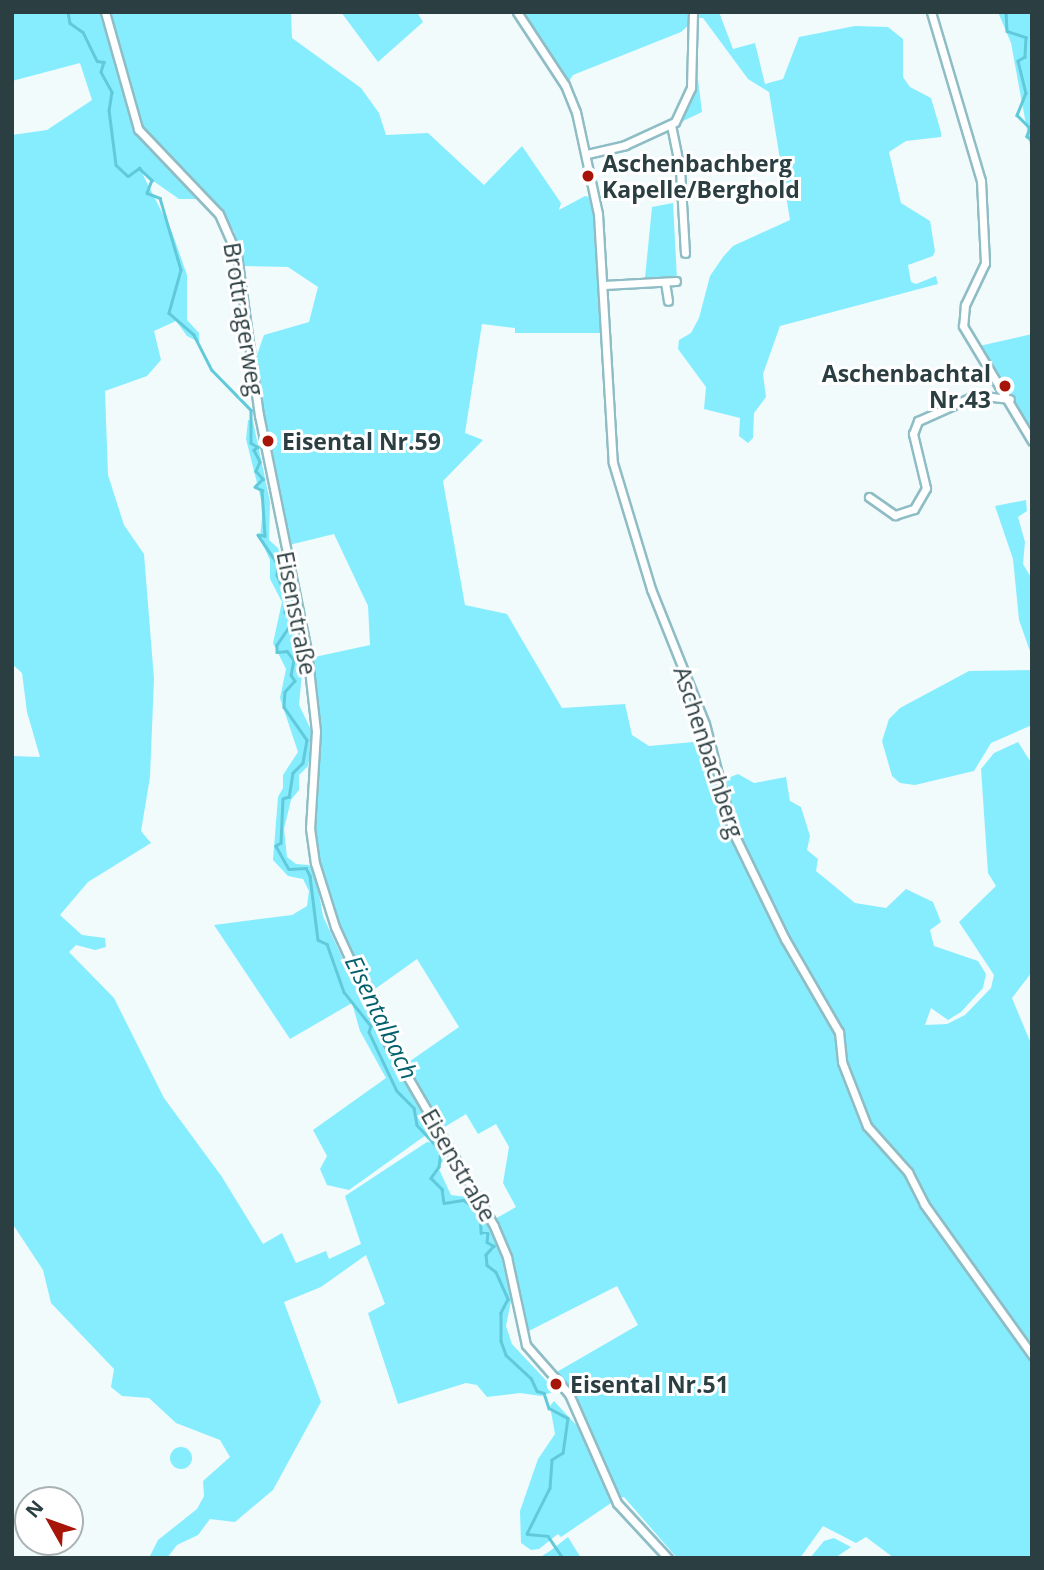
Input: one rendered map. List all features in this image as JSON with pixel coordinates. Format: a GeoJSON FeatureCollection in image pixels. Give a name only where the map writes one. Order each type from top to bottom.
{"type":"FeatureCollection","features":[{"type":"Feature","properties":{"kind":"street","name":"Brottragerweg"},"geometry":{"type":"LineString","coordinates":[[105,12],[138,129],[219,214],[231,234],[250,328],[259,415]]}},
{"type":"Feature","properties":{"kind":"street","name":"Aschenbachberg"},"geometry":{"type":"LineString","coordinates":[[517,12],[565,85],[587,154],[595,190],[604,285],[609,435],[617,476],[650,589],[705,724],[733,832],[785,939],[839,1032],[842,1062],[867,1126],[908,1172],[924,1203],[1032,1355]]}},
{"type":"Feature","properties":{"kind":"street"},"geometry":{"type":"LineString","coordinates":[[587,154],[625,145],[671,125],[691,88],[693,12]]}},
{"type":"Feature","properties":{"kind":"street"},"geometry":{"type":"LineString","coordinates":[[932,12],[981,181],[985,263],[965,305],[963,326],[1010,399],[1032,441]]}},
{"type":"Feature","properties":{"kind":"street"},"geometry":{"type":"LineString","coordinates":[[671,125],[680,169],[685,253]]}},
{"type":"Feature","properties":{"kind":"street"},"geometry":{"type":"LineString","coordinates":[[604,285],[676,281]]}},
{"type":"Feature","properties":{"kind":"street"},"geometry":{"type":"LineString","coordinates":[[665,282],[668,301]]}},
{"type":"Feature","properties":{"kind":"street"},"geometry":{"type":"LineString","coordinates":[[869,497],[895,515],[914,509],[926,488],[913,434],[918,421],[976,395],[1010,399]]}},
{"type":"Feature","properties":{"kind":"street","name":"Eisenstraße"},"geometry":{"type":"LineString","coordinates":[[259,415],[307,651],[316,732],[310,828],[315,863],[335,927],[388,1043],[451,1145],[502,1241],[526,1345],[569,1394],[617,1503],[668,1558]]}},
{"type":"Feature","properties":{"kind":"shaded area"},"geometry":{"type":"Polygon","coordinates":[[[12,12],[291,12],[292,38],[361,88],[379,113],[386,135],[428,133],[484,185],[522,146],[561,203],[559,210],[585,196],[594,198],[601,333],[515,333],[515,328],[482,324],[465,433],[483,440],[443,481],[465,605],[507,614],[562,708],[625,704],[632,735],[649,746],[705,741],[716,783],[738,774],[754,783],[786,777],[790,801],[801,807],[810,836],[807,850],[818,859],[816,871],[855,903],[886,908],[906,889],[933,902],[941,922],[930,930],[934,946],[978,961],[986,974],[983,988],[961,1012],[948,1020],[931,1008],[925,1025],[947,1024],[965,1015],[991,988],[994,975],[959,922],[996,886],[988,873],[981,769],[994,753],[1018,742],[1032,764],[1032,972],[1012,998],[1032,1046],[1032,1558],[894,1558],[866,1537],[856,1543],[823,1526],[800,1558],[677,1558],[624,1497],[619,1498],[571,1391],[555,1373],[638,1325],[617,1286],[523,1334],[507,1252],[493,1220],[516,1207],[503,1183],[509,1147],[496,1124],[478,1134],[466,1114],[443,1128],[403,1066],[459,1027],[417,959],[368,994],[362,988],[317,862],[312,797],[318,742],[310,658],[370,645],[368,606],[334,534],[289,545],[261,418],[257,355],[264,335],[309,322],[318,287],[288,267],[244,266],[234,231],[206,199],[179,199],[142,173],[172,232],[187,275],[187,320],[199,333],[199,342],[187,336],[176,321],[154,331],[161,360],[147,376],[105,391],[108,475],[124,525],[144,554],[154,679],[150,777],[141,831],[151,843],[88,882],[60,915],[82,935],[105,938],[106,947],[95,950],[76,945],[69,952],[114,998],[164,1098],[222,1177],[263,1244],[282,1233],[296,1263],[326,1251],[329,1259],[361,1244],[345,1196],[427,1142],[442,1144],[448,1155],[438,1167],[451,1195],[475,1198],[496,1236],[512,1296],[506,1326],[512,1344],[556,1391],[541,1396],[520,1393],[487,1397],[477,1385],[466,1383],[398,1404],[368,1313],[385,1304],[366,1255],[321,1287],[284,1302],[321,1402],[273,1490],[235,1522],[210,1519],[198,1535],[177,1545],[167,1558],[149,1558],[158,1540],[197,1509],[204,1496],[203,1481],[230,1457],[220,1440],[176,1423],[149,1398],[122,1396],[111,1387],[114,1369],[51,1303],[43,1270],[12,1223],[12,756],[40,757],[27,712],[22,673],[12,664],[12,135],[47,130],[92,100],[80,63],[12,81],[12,12]]]}},
{"type":"Feature","properties":{"kind":"shaded area"},"geometry":{"type":"Polygon","coordinates":[[[341,12],[417,12],[423,22],[378,62],[341,12]]]}},
{"type":"Feature","properties":{"kind":"shaded area"},"geometry":{"type":"Polygon","coordinates":[[[521,12],[691,12],[692,22],[681,32],[573,75],[568,83],[521,12]]]}},
{"type":"Feature","properties":{"kind":"shaded area"},"geometry":{"type":"Polygon","coordinates":[[[719,12],[733,49],[755,43],[765,84],[783,79],[799,37],[855,26],[888,27],[903,39],[903,77],[910,87],[931,98],[941,132],[941,137],[906,141],[889,152],[901,203],[930,221],[935,251],[933,256],[908,265],[911,282],[916,284],[936,276],[938,284],[780,326],[763,374],[766,397],[754,413],[753,438],[748,443],[739,436],[740,418],[704,409],[706,387],[678,349],[679,340],[691,333],[699,318],[710,276],[723,257],[733,246],[790,220],[769,92],[748,79],[703,18],[697,18],[696,13],[719,12]]]}},
{"type":"Feature","properties":{"kind":"shaded area"},"geometry":{"type":"Polygon","coordinates":[[[998,12],[1032,12],[1032,157],[1011,43],[998,12]]]}},
{"type":"Feature","properties":{"kind":"shaded area"},"geometry":{"type":"Polygon","coordinates":[[[698,79],[702,112],[677,124],[695,80],[698,79]]]}},
{"type":"Feature","properties":{"kind":"shaded area"},"geometry":{"type":"Polygon","coordinates":[[[673,203],[677,279],[645,278],[652,207],[673,203]]]}},
{"type":"Feature","properties":{"kind":"shaded area"},"geometry":{"type":"Polygon","coordinates":[[[1032,334],[1032,423],[1027,425],[975,347],[1032,334]]]}},
{"type":"Feature","properties":{"kind":"shaded area"},"geometry":{"type":"Polygon","coordinates":[[[248,420],[253,421],[270,502],[269,540],[278,548],[298,622],[293,641],[302,673],[299,705],[314,736],[308,766],[299,775],[299,790],[291,800],[284,829],[287,857],[296,864],[309,865],[316,877],[323,916],[358,992],[433,1130],[349,1190],[327,1185],[320,1169],[327,1156],[313,1130],[386,1078],[360,1031],[352,1003],[290,1039],[214,925],[292,915],[307,906],[309,891],[303,879],[288,876],[273,860],[278,797],[283,788],[283,775],[298,752],[280,698],[286,669],[273,643],[282,602],[270,579],[270,560],[260,538],[263,507],[246,439],[248,420]]]}},
{"type":"Feature","properties":{"kind":"shaded area"},"geometry":{"type":"Polygon","coordinates":[[[1026,500],[1027,511],[1018,517],[1025,542],[1023,564],[1032,579],[1032,657],[1019,620],[1013,559],[995,506],[1026,500]]]}},
{"type":"Feature","properties":{"kind":"shaded area"},"geometry":{"type":"Polygon","coordinates":[[[1032,670],[1032,725],[991,743],[974,771],[915,785],[900,783],[892,776],[882,741],[889,719],[900,708],[969,671],[1032,670]]]}},
{"type":"Feature","properties":{"kind":"shaded area"},"geometry":{"type":"Polygon","coordinates":[[[554,1401],[581,1430],[614,1501],[561,1537],[558,1534],[539,1549],[531,1550],[521,1543],[520,1511],[538,1459],[555,1434],[550,1406],[554,1401]]]}},
{"type":"Feature","properties":{"kind":"shaded area"},"geometry":{"type":"Polygon","coordinates":[[[181,1447],[189,1450],[192,1458],[189,1466],[181,1469],[173,1466],[170,1458],[173,1450],[181,1447]]]}},
{"type":"Feature","properties":{"kind":"shaded area"},"geometry":{"type":"Polygon","coordinates":[[[568,1537],[581,1558],[539,1558],[550,1551],[568,1537]]]}},
{"type":"Feature","properties":{"kind":"shaded area"},"geometry":{"type":"Polygon","coordinates":[[[834,1538],[851,1547],[835,1558],[810,1558],[824,1541],[834,1538]]]}},
{"type":"Feature","properties":{"kind":"waterway","name":"Eisentalbach"},"geometry":{"type":"LineString","coordinates":[[68,12],[70,23],[83,32],[97,61],[104,62],[101,72],[112,92],[109,110],[116,165],[128,176],[139,168],[152,180],[147,193],[160,198],[181,270],[169,313],[194,335],[212,370],[251,410],[251,443],[258,447],[254,450],[260,462],[256,471],[263,479],[255,487],[262,490],[265,536],[258,535],[278,565],[277,575],[287,597],[285,612],[292,623],[277,645],[277,652],[287,651],[294,660],[291,675],[295,681],[285,692],[284,707],[307,740],[303,763],[293,773],[289,797],[283,799],[281,843],[276,846],[289,869],[306,868],[310,876],[318,940],[327,944],[344,992],[371,1026],[369,1032],[397,1091],[414,1108],[417,1125],[441,1151],[439,1167],[431,1178],[442,1189],[444,1203],[464,1200],[480,1212],[481,1233],[488,1233],[487,1242],[494,1246],[486,1255],[487,1265],[496,1272],[508,1299],[501,1313],[501,1341],[506,1355],[531,1378],[537,1391],[544,1393],[549,1408],[568,1418],[563,1453],[552,1460],[550,1488],[527,1534],[548,1536],[563,1558]]}},
{"type":"Feature","properties":{"kind":"waterway"},"geometry":{"type":"LineString","coordinates":[[1006,12],[1007,31],[1026,37],[1025,57],[1018,61],[1026,93],[1017,115],[1030,128],[1027,136],[1032,141]]}},
{"type":"Feature","properties":{"kind":"waterway"},"geometry":{"type":"LineString","coordinates":[[1032,157],[1032,164]]}},
{"type":"Feature","properties":{"kind":"place","name":"Aschenbachberg Kapelle/Berghold"},"geometry":{"type":"Point","coordinates":[588,176]}},
{"type":"Feature","properties":{"kind":"place","name":"Aschenbachtal Nr.43"},"geometry":{"type":"Point","coordinates":[1005,386]}},
{"type":"Feature","properties":{"kind":"place","name":"Eisental Nr.59"},"geometry":{"type":"Point","coordinates":[268,441]}},
{"type":"Feature","properties":{"kind":"place","name":"Eisental Nr.51"},"geometry":{"type":"Point","coordinates":[556,1384]}}]}
